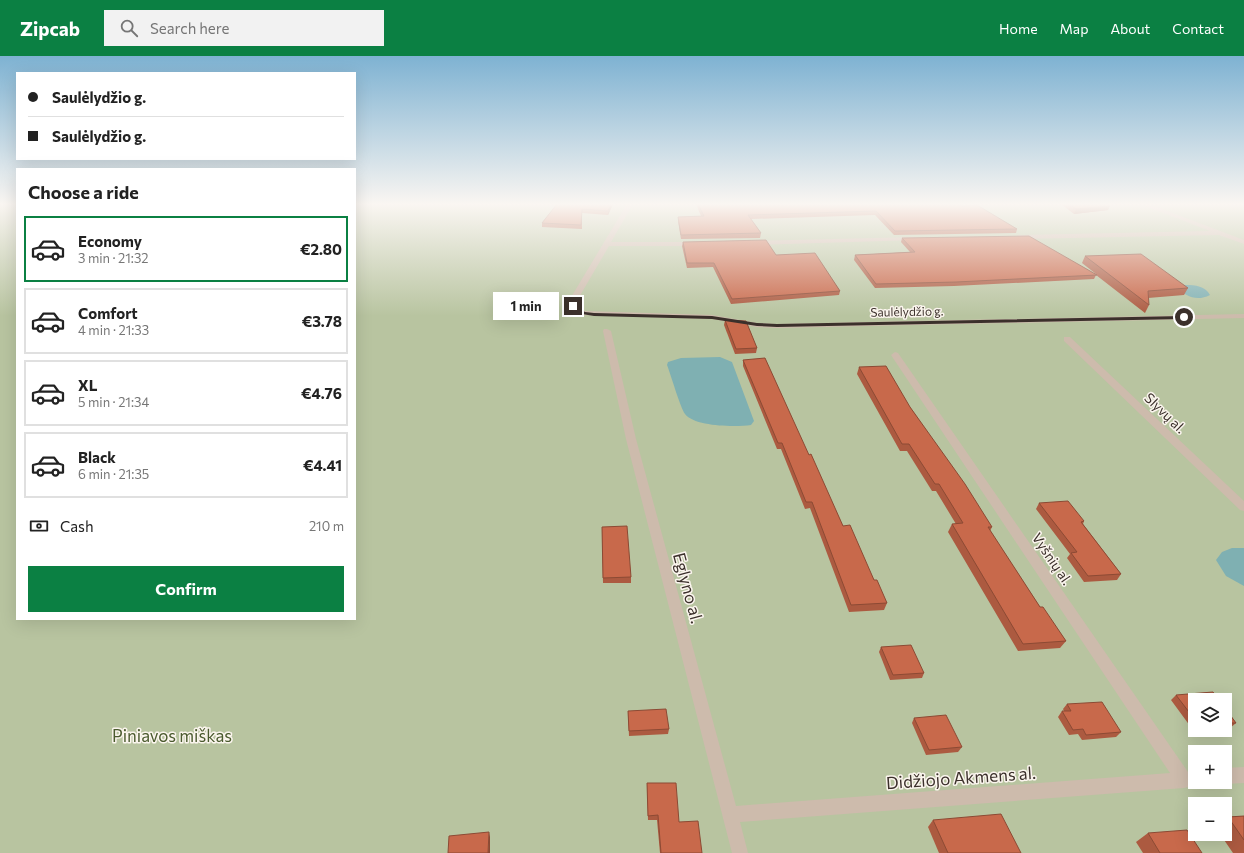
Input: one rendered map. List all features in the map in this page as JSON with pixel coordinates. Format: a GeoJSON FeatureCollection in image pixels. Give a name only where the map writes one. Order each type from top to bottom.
{"type":"FeatureCollection","features":[{"type":"Feature","properties":{"kind":"street"},"geometry":{"type":"LineString","coordinates":[[609,241],[607,244],[701,244]]}},
{"type":"Feature","properties":{"kind":"street"},"geometry":{"type":"LineString","coordinates":[[749,243],[828,241]]}},
{"type":"Feature","properties":{"kind":"street","name":"Saulėlydžio g."},"geometry":{"type":"LineString","coordinates":[[607,244],[574,299],[573,306],[583,313],[712,317],[757,325],[777,326],[1244,316]]}},
{"type":"Feature","properties":{"kind":"street","name":"Eglyno al."},"geometry":{"type":"LineString","coordinates":[[607,331],[631,439],[740,853]]}},
{"type":"Feature","properties":{"kind":"street","name":"Slyvų al."},"geometry":{"type":"LineString","coordinates":[[1068,339],[1244,507]]}},
{"type":"Feature","properties":{"kind":"street","name":"Vyšnių al."},"geometry":{"type":"LineString","coordinates":[[895,355],[1188,778]]}},
{"type":"Feature","properties":{"kind":"street"},"geometry":{"type":"LineString","coordinates":[[1232,776],[1244,775]]}},
{"type":"Feature","properties":{"kind":"street","name":"Didžiojo Akmens al."},"geometry":{"type":"LineString","coordinates":[[730,815],[1188,779]]}},
{"type":"Feature","properties":{"kind":"green space","name":"Piniavos miškas"},"geometry":{"type":"Polygon","coordinates":[[[0,241],[16,241],[16,620],[356,620],[356,241],[1244,241],[1244,853],[0,853],[0,241]]]}},
{"type":"Feature","properties":{"kind":"water"},"geometry":{"type":"Polygon","coordinates":[[[1176,285],[1190,285],[1204,288],[1210,295],[1200,298],[1191,297],[1175,287],[1176,285]]]}},
{"type":"Feature","properties":{"kind":"water"},"geometry":{"type":"Polygon","coordinates":[[[720,357],[732,362],[754,421],[751,425],[726,426],[706,424],[690,418],[683,410],[667,365],[668,362],[681,358],[720,357]]]}},
{"type":"Feature","properties":{"kind":"water"},"geometry":{"type":"Polygon","coordinates":[[[1232,548],[1244,548],[1244,586],[1226,576],[1216,560],[1222,552],[1232,548]]]}},
{"type":"Feature","properties":{"kind":"building"},"geometry":{"type":"Polygon","coordinates":[[[767,241],[776,255],[815,253],[840,291],[732,299],[714,263],[687,263],[683,242],[767,241]]]}},
{"type":"Feature","properties":{"kind":"building"},"geometry":{"type":"Polygon","coordinates":[[[905,241],[1038,241],[1097,275],[956,282],[876,284],[855,255],[915,252],[905,241]]]}},
{"type":"Feature","properties":{"kind":"building"},"geometry":{"type":"Polygon","coordinates":[[[1141,254],[1188,288],[1148,291],[1149,305],[1085,256],[1141,254]]]}},
{"type":"Feature","properties":{"kind":"building"},"geometry":{"type":"Polygon","coordinates":[[[725,320],[746,321],[757,348],[736,349],[725,320]]]}},
{"type":"Feature","properties":{"kind":"building"},"geometry":{"type":"Polygon","coordinates":[[[765,358],[809,455],[811,454],[843,526],[850,525],[874,580],[877,580],[887,603],[851,605],[812,502],[806,502],[782,443],[778,443],[743,360],[765,358]]]}},
{"type":"Feature","properties":{"kind":"building"},"geometry":{"type":"Polygon","coordinates":[[[886,366],[910,407],[965,484],[992,527],[988,527],[1040,607],[1043,607],[1066,641],[1023,644],[952,524],[963,523],[939,484],[935,484],[909,444],[902,444],[859,367],[886,366]]]}},
{"type":"Feature","properties":{"kind":"building"},"geometry":{"type":"Polygon","coordinates":[[[1068,501],[1084,521],[1081,522],[1121,574],[1088,576],[1071,553],[1077,552],[1039,503],[1068,501]]]}},
{"type":"Feature","properties":{"kind":"building"},"geometry":{"type":"Polygon","coordinates":[[[627,526],[631,577],[603,578],[602,527],[627,526]]]}},
{"type":"Feature","properties":{"kind":"building"},"geometry":{"type":"Polygon","coordinates":[[[911,645],[924,673],[893,675],[881,647],[911,645]]]}},
{"type":"Feature","properties":{"kind":"building"},"geometry":{"type":"Polygon","coordinates":[[[1188,694],[1188,711],[1176,695],[1188,694]]]}},
{"type":"Feature","properties":{"kind":"building"},"geometry":{"type":"Polygon","coordinates":[[[1102,702],[1121,732],[1086,735],[1083,729],[1073,730],[1062,711],[1071,711],[1067,704],[1102,702]]]}},
{"type":"Feature","properties":{"kind":"building"},"geometry":{"type":"Polygon","coordinates":[[[666,709],[669,729],[629,731],[628,711],[666,709]]]}},
{"type":"Feature","properties":{"kind":"building"},"geometry":{"type":"Polygon","coordinates":[[[946,715],[962,747],[929,750],[914,718],[946,715]]]}},
{"type":"Feature","properties":{"kind":"building"},"geometry":{"type":"Polygon","coordinates":[[[1232,718],[1236,723],[1232,723],[1232,718]]]}},
{"type":"Feature","properties":{"kind":"building"},"geometry":{"type":"Polygon","coordinates":[[[647,783],[676,783],[679,822],[698,821],[702,853],[661,853],[658,815],[648,816],[647,783]]]}},
{"type":"Feature","properties":{"kind":"building"},"geometry":{"type":"Polygon","coordinates":[[[1001,814],[1021,853],[948,853],[933,820],[1001,814]]]}},
{"type":"Feature","properties":{"kind":"building"},"geometry":{"type":"Polygon","coordinates":[[[1244,816],[1244,840],[1232,823],[1232,817],[1244,816]]]}},
{"type":"Feature","properties":{"kind":"building"},"geometry":{"type":"Polygon","coordinates":[[[1187,830],[1188,841],[1194,841],[1202,853],[1160,853],[1148,833],[1187,830]]]}},
{"type":"Feature","properties":{"kind":"building"},"geometry":{"type":"Polygon","coordinates":[[[489,832],[488,853],[448,853],[449,836],[489,832]]]}},
{"type":"Feature","properties":{"kind":"route"},"geometry":{"type":"LineString","coordinates":[[573,306],[583,313],[606,315],[712,317],[757,325],[777,326],[1184,317]]}}]}
